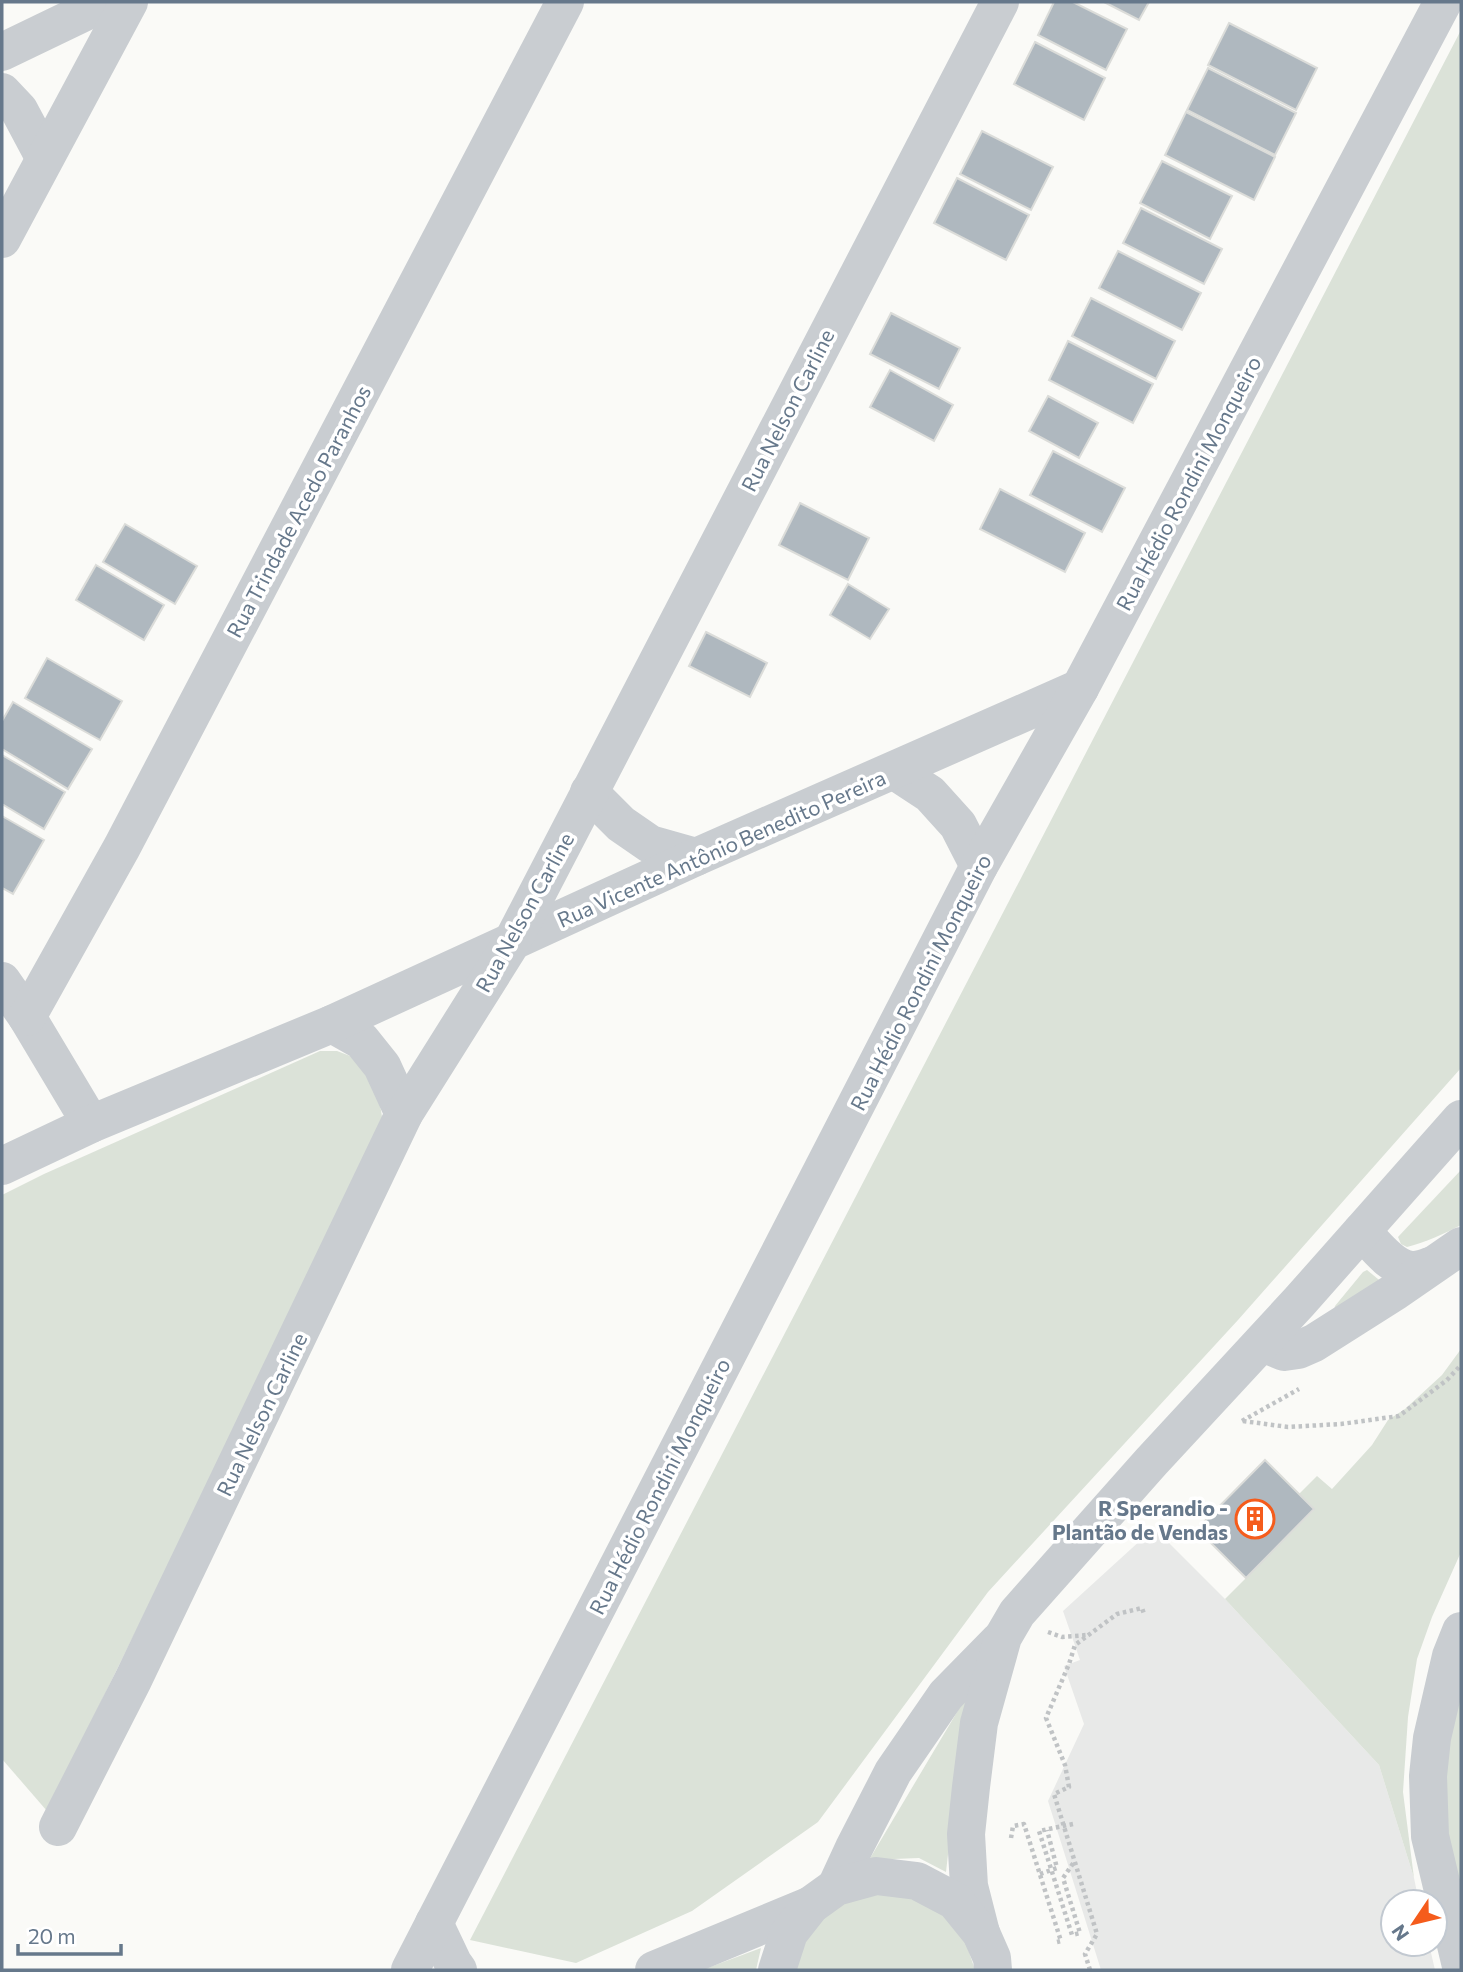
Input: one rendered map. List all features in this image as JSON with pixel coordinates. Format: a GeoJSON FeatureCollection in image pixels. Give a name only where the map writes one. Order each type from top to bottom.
{"type":"FeatureCollection","features":[{"type":"Feature","properties":{"kind":"street"},"geometry":{"type":"LineString","coordinates":[[2,52],[106,2]]}},
{"type":"Feature","properties":{"kind":"street"},"geometry":{"type":"LineString","coordinates":[[2,239],[129,2]]}},
{"type":"Feature","properties":{"kind":"street","name":"Rua Trindade Acedo Paranhos"},"geometry":{"type":"LineString","coordinates":[[27,1017],[122,847],[565,2]]}},
{"type":"Feature","properties":{"kind":"street","name":"Rua Nelson Carline"},"geometry":{"type":"LineString","coordinates":[[58,1827],[139,1668],[404,1114],[512,942],[1000,2]]}},
{"type":"Feature","properties":{"kind":"street","name":"Rua Hédio Rondini Monqueiro"},"geometry":{"type":"LineString","coordinates":[[410,1970],[979,866],[1080,688],[1443,2]]}},
{"type":"Feature","properties":{"kind":"street"},"geometry":{"type":"LineString","coordinates":[[2,92],[19,110],[44,158]]}},
{"type":"Feature","properties":{"kind":"street","name":"Rua Vicente Antônio Benedito Pereira"},"geometry":{"type":"LineString","coordinates":[[2,1166],[91,1124],[331,1024],[696,857],[1080,688]]}},
{"type":"Feature","properties":{"kind":"street"},"geometry":{"type":"LineString","coordinates":[[895,771],[930,794],[958,825],[979,866]]}},
{"type":"Feature","properties":{"kind":"street"},"geometry":{"type":"LineString","coordinates":[[589,792],[621,824],[650,844],[696,857]]}},
{"type":"Feature","properties":{"kind":"street"},"geometry":{"type":"LineString","coordinates":[[2,981],[27,1017],[91,1124]]}},
{"type":"Feature","properties":{"kind":"street"},"geometry":{"type":"LineString","coordinates":[[331,1024],[362,1041],[382,1066],[404,1114]]}},
{"type":"Feature","properties":{"kind":"street"},"geometry":{"type":"LineString","coordinates":[[777,1970],[789,1933],[823,1896],[853,1848],[893,1772],[946,1695],[1003,1637],[1024,1605],[1461,1119]]}},
{"type":"Feature","properties":{"kind":"street"},"geometry":{"type":"LineString","coordinates":[[1362,1231],[1382,1254],[1400,1267],[1411,1270],[1430,1266]]}},
{"type":"Feature","properties":{"kind":"street"},"geometry":{"type":"LineString","coordinates":[[1262,1343],[1284,1352],[1298,1350],[1329,1335],[1461,1246]]}},
{"type":"Feature","properties":{"kind":"street"},"geometry":{"type":"LineString","coordinates":[[1461,1631],[1451,1656],[1432,1738],[1428,1776],[1430,1836],[1461,1966]]}},
{"type":"Feature","properties":{"kind":"street"},"geometry":{"type":"LineString","coordinates":[[993,1970],[992,1958],[981,1933],[969,1885],[966,1834],[979,1723],[1003,1637]]}},
{"type":"Feature","properties":{"kind":"street"},"geometry":{"type":"LineString","coordinates":[[654,1970],[823,1896],[876,1876],[917,1881],[955,1901],[981,1933]]}},
{"type":"Feature","properties":{"kind":"street"},"geometry":{"type":"LineString","coordinates":[[433,1923],[458,1970]]}},
{"type":"Feature","properties":{"kind":"path"},"geometry":{"type":"LineString","coordinates":[[1242,1421],[1288,1426],[1341,1424],[1399,1416],[1447,1380],[1461,1365]]}},
{"type":"Feature","properties":{"kind":"path"},"geometry":{"type":"LineString","coordinates":[[1090,1970],[1085,1954],[1097,1934],[1054,1794],[1069,1787],[1065,1765],[1046,1718],[1075,1645],[1117,1614],[1142,1608],[1144,1614]]}},
{"type":"Feature","properties":{"kind":"path"},"geometry":{"type":"LineString","coordinates":[[1040,1630],[1062,1637],[1091,1634]]}},
{"type":"Feature","properties":{"kind":"path"},"geometry":{"type":"LineString","coordinates":[[1011,1838],[1013,1826],[1024,1824],[1060,1938],[1057,1942]]}},
{"type":"Feature","properties":{"kind":"path"},"geometry":{"type":"LineString","coordinates":[[1040,1874],[1057,1868],[1047,1830],[1073,1824]]}},
{"type":"Feature","properties":{"kind":"path"},"geometry":{"type":"LineString","coordinates":[[1051,1871],[1072,1935],[1080,1933],[1063,1878],[1074,1861]]}},
{"type":"Feature","properties":{"kind":"shaded area"},"geometry":{"type":"Polygon","coordinates":[[[1461,30],[1461,1068],[1238,1320],[988,1592],[818,1822],[692,1911],[576,1963],[470,1940],[1461,30]]]}},
{"type":"Feature","properties":{"kind":"shaded area"},"geometry":{"type":"Polygon","coordinates":[[[320,1051],[337,1051],[358,1059],[379,1098],[384,1129],[47,1811],[2,1759],[2,1195],[320,1051]]]}},
{"type":"Feature","properties":{"kind":"shaded area"},"geometry":{"type":"Polygon","coordinates":[[[1461,1170],[1461,1225],[1414,1245],[1407,1247],[1401,1244],[1398,1237],[1461,1170]]]}},
{"type":"Feature","properties":{"kind":"shaded area"},"geometry":{"type":"Polygon","coordinates":[[[1367,1270],[1384,1284],[1334,1310],[1363,1272],[1367,1270]]]}},
{"type":"Feature","properties":{"kind":"shaded area"},"geometry":{"type":"Polygon","coordinates":[[[1461,1349],[1461,1552],[1432,1617],[1417,1659],[1408,1717],[1403,1792],[1414,1878],[1379,1765],[1225,1599],[1314,1510],[1299,1494],[1317,1476],[1332,1489],[1372,1445],[1388,1420],[1405,1409],[1442,1375],[1461,1349]]]}},
{"type":"Feature","properties":{"kind":"shaded area"},"geometry":{"type":"Polygon","coordinates":[[[1154,1528],[1225,1599],[1379,1765],[1416,1888],[1379,1888],[1379,1958],[1432,1958],[1435,1970],[1101,1970],[1048,1801],[1084,1724],[1064,1666],[1080,1660],[1063,1611],[1154,1528]]]}},
{"type":"Feature","properties":{"kind":"shaded area"},"geometry":{"type":"Polygon","coordinates":[[[1461,1675],[1461,1915],[1451,1872],[1441,1745],[1461,1675]]]}},
{"type":"Feature","properties":{"kind":"shaded area"},"geometry":{"type":"Polygon","coordinates":[[[966,1697],[946,1872],[919,1858],[869,1860],[966,1697]]]}},
{"type":"Feature","properties":{"kind":"shaded area"},"geometry":{"type":"Polygon","coordinates":[[[895,1890],[948,1916],[965,1940],[975,1970],[794,1970],[802,1940],[839,1901],[895,1890]]]}},
{"type":"Feature","properties":{"kind":"shaded area"},"geometry":{"type":"Polygon","coordinates":[[[761,1948],[756,1970],[702,1970],[761,1948]]]}},
{"type":"Feature","properties":{"kind":"building"},"geometry":{"type":"Polygon","coordinates":[[[1054,2],[1073,2],[1127,29],[1106,70],[1038,35],[1054,2]]]}},
{"type":"Feature","properties":{"kind":"building"},"geometry":{"type":"Polygon","coordinates":[[[1104,2],[1149,2],[1139,20],[1104,2]]]}},
{"type":"Feature","properties":{"kind":"building"},"geometry":{"type":"Polygon","coordinates":[[[1229,23],[1317,68],[1296,110],[1208,65],[1229,23]]]}},
{"type":"Feature","properties":{"kind":"building"},"geometry":{"type":"Polygon","coordinates":[[[1035,42],[1105,78],[1084,120],[1014,84],[1035,42]]]}},
{"type":"Feature","properties":{"kind":"building"},"geometry":{"type":"Polygon","coordinates":[[[1208,68],[1296,113],[1275,155],[1187,110],[1208,68]]]}},
{"type":"Feature","properties":{"kind":"building"},"geometry":{"type":"Polygon","coordinates":[[[1186,112],[1275,157],[1254,200],[1165,155],[1186,112]]]}},
{"type":"Feature","properties":{"kind":"building"},"geometry":{"type":"Polygon","coordinates":[[[982,131],[1053,167],[1031,210],[960,174],[982,131]]]}},
{"type":"Feature","properties":{"kind":"building"},"geometry":{"type":"Polygon","coordinates":[[[1162,161],[1232,196],[1210,239],[1140,203],[1162,161]]]}},
{"type":"Feature","properties":{"kind":"building"},"geometry":{"type":"Polygon","coordinates":[[[957,178],[1029,215],[1006,260],[934,223],[957,178]]]}},
{"type":"Feature","properties":{"kind":"building"},"geometry":{"type":"Polygon","coordinates":[[[1141,208],[1222,249],[1204,284],[1123,243],[1141,208]]]}},
{"type":"Feature","properties":{"kind":"building"},"geometry":{"type":"Polygon","coordinates":[[[1118,251],[1201,293],[1182,330],[1099,288],[1118,251]]]}},
{"type":"Feature","properties":{"kind":"building"},"geometry":{"type":"Polygon","coordinates":[[[1091,298],[1175,341],[1156,379],[1072,336],[1091,298]]]}},
{"type":"Feature","properties":{"kind":"building"},"geometry":{"type":"Polygon","coordinates":[[[891,313],[960,348],[939,389],[870,354],[891,313]]]}},
{"type":"Feature","properties":{"kind":"building"},"geometry":{"type":"Polygon","coordinates":[[[1068,341],[1153,384],[1133,423],[1049,380],[1068,341]]]}},
{"type":"Feature","properties":{"kind":"building"},"geometry":{"type":"Polygon","coordinates":[[[890,370],[953,405],[934,441],[870,407],[890,370]]]}},
{"type":"Feature","properties":{"kind":"building"},"geometry":{"type":"Polygon","coordinates":[[[1048,396],[1098,423],[1079,458],[1029,431],[1048,396]]]}},
{"type":"Feature","properties":{"kind":"building"},"geometry":{"type":"Polygon","coordinates":[[[1053,451],[1125,488],[1102,532],[1030,495],[1053,451]]]}},
{"type":"Feature","properties":{"kind":"building"},"geometry":{"type":"Polygon","coordinates":[[[1000,489],[1085,533],[1065,572],[980,529],[1000,489]]]}},
{"type":"Feature","properties":{"kind":"building"},"geometry":{"type":"Polygon","coordinates":[[[800,503],[869,538],[848,580],[779,545],[800,503]]]}},
{"type":"Feature","properties":{"kind":"building"},"geometry":{"type":"Polygon","coordinates":[[[125,524],[197,566],[175,604],[103,562],[125,524]]]}},
{"type":"Feature","properties":{"kind":"building"},"geometry":{"type":"Polygon","coordinates":[[[96,565],[164,605],[144,640],[76,600],[96,565]]]}},
{"type":"Feature","properties":{"kind":"building"},"geometry":{"type":"Polygon","coordinates":[[[848,584],[889,609],[870,639],[830,615],[848,584]]]}},
{"type":"Feature","properties":{"kind":"building"},"geometry":{"type":"Polygon","coordinates":[[[706,632],[767,663],[750,697],[689,666],[706,632]]]}},
{"type":"Feature","properties":{"kind":"building"},"geometry":{"type":"Polygon","coordinates":[[[47,658],[122,701],[100,740],[25,698],[47,658]]]}},
{"type":"Feature","properties":{"kind":"building"},"geometry":{"type":"Polygon","coordinates":[[[13,702],[92,749],[68,789],[2,749],[2,721],[13,702]]]}},
{"type":"Feature","properties":{"kind":"building"},"geometry":{"type":"Polygon","coordinates":[[[2,755],[65,792],[44,829],[2,804],[2,755]]]}},
{"type":"Feature","properties":{"kind":"building"},"geometry":{"type":"Polygon","coordinates":[[[2,816],[44,840],[13,894],[2,888],[2,816]]]}},
{"type":"Feature","properties":{"kind":"building","name":"R Sperandio - Plantão de Vendas"},"geometry":{"type":"Polygon","coordinates":[[[1265,1460],[1314,1509],[1246,1578],[1197,1529],[1265,1460]]]}},
{"type":"Feature","properties":{"kind":"place","name":"R Sperandio - Plantão de Vendas"},"geometry":{"type":"Point","coordinates":[1255,1519]}}]}
